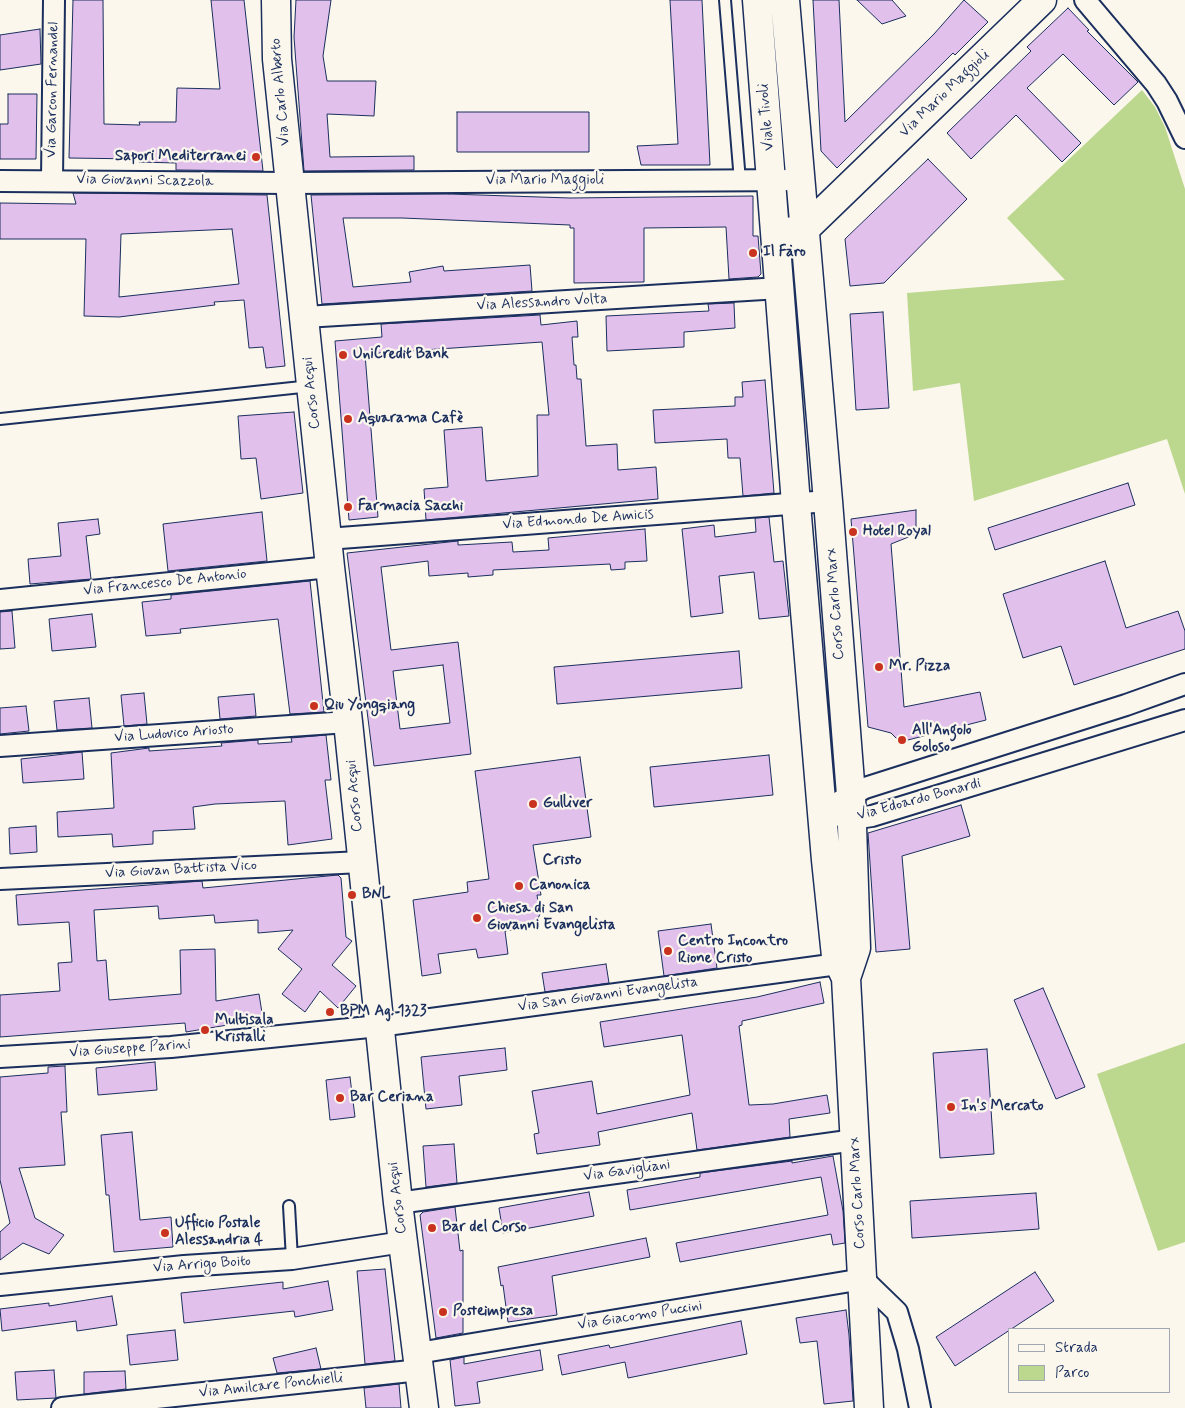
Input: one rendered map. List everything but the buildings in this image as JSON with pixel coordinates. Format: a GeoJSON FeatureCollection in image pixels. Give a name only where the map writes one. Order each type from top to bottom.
{"type":"FeatureCollection","features":[{"type":"Feature","properties":{"kind":"main road","name":"Via Carlo Alberto"},"geometry":{"type":"LineString","coordinates":[[276,0],[277,59],[290,183]]}},
{"type":"Feature","properties":{"kind":"main road","name":"Viale Tivoli"},"geometry":{"type":"LineString","coordinates":[[757,0],[776,234]]}},
{"type":"Feature","properties":{"kind":"main road","name":"Viale Tivoli"},"geometry":{"type":"LineString","coordinates":[[785,0],[800,180],[806,229]]}},
{"type":"Feature","properties":{"kind":"main road","name":"Via Mario Maggioli"},"geometry":{"type":"LineString","coordinates":[[806,229],[1042,0]]}},
{"type":"Feature","properties":{"kind":"main road","name":"Corso Acqui"},"geometry":{"type":"LineString","coordinates":[[290,183],[398,1203],[424,1408]]}},
{"type":"Feature","properties":{"kind":"main road"},"geometry":{"type":"LineString","coordinates":[[776,234],[806,229]]}},
{"type":"Feature","properties":{"kind":"main road","name":"Corso Carlo Marx"},"geometry":{"type":"LineString","coordinates":[[806,229],[852,807],[856,948],[842,971]]}},
{"type":"Feature","properties":{"kind":"main road","name":"Corso Carlo Marx"},"geometry":{"type":"LineString","coordinates":[[776,234],[821,811],[842,971],[855,1140],[869,1408]]}},
{"type":"Feature","properties":{"kind":"street","name":"Via Garcon Fernandel"},"geometry":{"type":"LineString","coordinates":[[52,180],[54,0]]}},
{"type":"Feature","properties":{"kind":"street"},"geometry":{"type":"LineString","coordinates":[[1085,0],[1156,84],[1172,110],[1185,138]]}},
{"type":"Feature","properties":{"kind":"street","name":"Via Mario Maggioli"},"geometry":{"type":"LineString","coordinates":[[290,183],[800,180]]}},
{"type":"Feature","properties":{"kind":"street","name":"Via Giovanni Scazzola"},"geometry":{"type":"LineString","coordinates":[[0,181],[290,183]]}},
{"type":"Feature","properties":{"kind":"street","name":"Via Alessandro Volta"},"geometry":{"type":"LineString","coordinates":[[305,317],[780,288]]}},
{"type":"Feature","properties":{"kind":"street","name":"Via Edmondo De Amicis"},"geometry":{"type":"LineString","coordinates":[[327,540],[828,501]]}},
{"type":"Feature","properties":{"kind":"street","name":"Via Francesco De Antonio"},"geometry":{"type":"LineString","coordinates":[[0,600],[330,567]]}},
{"type":"Feature","properties":{"kind":"street","name":"Via Edoardo Bonardi"},"geometry":{"type":"LineString","coordinates":[[852,807],[876,784],[1126,705],[1185,684]]}},
{"type":"Feature","properties":{"kind":"street","name":"Via Edoardo Bonardi"},"geometry":{"type":"LineString","coordinates":[[821,811],[852,807],[872,816],[1185,720]]}},
{"type":"Feature","properties":{"kind":"street","name":"Via Ludovico Ariosto"},"geometry":{"type":"LineString","coordinates":[[0,746],[348,722]]}},
{"type":"Feature","properties":{"kind":"street","name":"Via Giovan Battista Vico"},"geometry":{"type":"LineString","coordinates":[[0,879],[362,862]]}},
{"type":"Feature","properties":{"kind":"street","name":"Via San Giovanni Evangelista"},"geometry":{"type":"LineString","coordinates":[[379,1026],[842,971]]}},
{"type":"Feature","properties":{"kind":"street","name":"Via Giuseppe Parini"},"geometry":{"type":"LineString","coordinates":[[0,1057],[170,1047],[379,1026]]}},
{"type":"Feature","properties":{"kind":"street","name":"Via Gavigliani"},"geometry":{"type":"LineString","coordinates":[[398,1203],[855,1140]]}},
{"type":"Feature","properties":{"kind":"street","name":"Via Arrigo Boito"},"geometry":{"type":"LineString","coordinates":[[0,1285],[184,1266],[292,1259],[403,1242]]}},
{"type":"Feature","properties":{"kind":"street"},"geometry":{"type":"LineString","coordinates":[[863,1278],[897,1312],[908,1349],[920,1408]]}},
{"type":"Feature","properties":{"kind":"street","name":"Via Giacomo Puccini"},"geometry":{"type":"LineString","coordinates":[[419,1361],[863,1278]]}},
{"type":"Feature","properties":{"kind":"street","name":"Via Amilcare Ponchielli"},"geometry":{"type":"LineString","coordinates":[[62,1408],[419,1361]]}},
{"type":"Feature","properties":{"kind":"lane"},"geometry":{"type":"LineString","coordinates":[[725,0],[740,181]]}},
{"type":"Feature","properties":{"kind":"lane"},"geometry":{"type":"LineString","coordinates":[[0,419],[312,386]]}},
{"type":"Feature","properties":{"kind":"lane"},"geometry":{"type":"LineString","coordinates":[[289,1206],[292,1259]]}},
{"type":"Feature","properties":{"kind":"green space"},"geometry":{"type":"Polygon","coordinates":[[[1142,90],[1155,107],[1165,127],[1185,189],[1185,494],[1167,439],[974,501],[960,383],[913,391],[907,293],[1065,280],[1007,218],[1142,90]]]}},
{"type":"Feature","properties":{"kind":"green space"},"geometry":{"type":"Polygon","coordinates":[[[1185,1043],[1185,1242],[1158,1251],[1097,1074],[1185,1043]]]}},
{"type":"Feature","properties":{"kind":"place","name":"Sapori Mediterranei"},"geometry":{"type":"Point","coordinates":[256,157]}},
{"type":"Feature","properties":{"kind":"place","name":"Il Faro"},"geometry":{"type":"Point","coordinates":[753,253]}},
{"type":"Feature","properties":{"kind":"place","name":"UniCredit Bank"},"geometry":{"type":"Point","coordinates":[343,355]}},
{"type":"Feature","properties":{"kind":"place","name":"Aquarama Cafè"},"geometry":{"type":"Point","coordinates":[348,419]}},
{"type":"Feature","properties":{"kind":"place","name":"Farmacia Sacchi"},"geometry":{"type":"Point","coordinates":[348,507]}},
{"type":"Feature","properties":{"kind":"place","name":"Hotel Royal"},"geometry":{"type":"Point","coordinates":[853,532]}},
{"type":"Feature","properties":{"kind":"place","name":"Mr. Pizza"},"geometry":{"type":"Point","coordinates":[879,667]}},
{"type":"Feature","properties":{"kind":"place","name":"Qiu Yongqiang"},"geometry":{"type":"Point","coordinates":[314,706]}},
{"type":"Feature","properties":{"kind":"place","name":"All'Angolo Goloso"},"geometry":{"type":"Point","coordinates":[902,740]}},
{"type":"Feature","properties":{"kind":"place","name":"Gulliver"},"geometry":{"type":"Point","coordinates":[533,804]}},
{"type":"Feature","properties":{"kind":"place","name":"Canonica"},"geometry":{"type":"Point","coordinates":[519,886]}},
{"type":"Feature","properties":{"kind":"place","name":"BNL"},"geometry":{"type":"Point","coordinates":[352,895]}},
{"type":"Feature","properties":{"kind":"place","name":"Chiesa di San Giovanni Evangelista"},"geometry":{"type":"Point","coordinates":[477,918]}},
{"type":"Feature","properties":{"kind":"place","name":"Centro Incontro Rione Cristo"},"geometry":{"type":"Point","coordinates":[668,951]}},
{"type":"Feature","properties":{"kind":"place","name":"BPM Ag. 1323"},"geometry":{"type":"Point","coordinates":[330,1012]}},
{"type":"Feature","properties":{"kind":"place","name":"Multisala Kristalli"},"geometry":{"type":"Point","coordinates":[205,1030]}},
{"type":"Feature","properties":{"kind":"place","name":"Bar Ceriana"},"geometry":{"type":"Point","coordinates":[340,1098]}},
{"type":"Feature","properties":{"kind":"place","name":"In's Mercato"},"geometry":{"type":"Point","coordinates":[951,1107]}},
{"type":"Feature","properties":{"kind":"place","name":"Bar del Corso"},"geometry":{"type":"Point","coordinates":[432,1228]}},
{"type":"Feature","properties":{"kind":"place","name":"Ufficio Postale Alessandria 4"},"geometry":{"type":"Point","coordinates":[165,1233]}},
{"type":"Feature","properties":{"kind":"place","name":"Posteimpresa"},"geometry":{"type":"Point","coordinates":[443,1312]}},
{"type":"Feature","properties":{"kind":"district","name":"Cristo"},"geometry":{"type":"Point","coordinates":[562,861]}}]}
